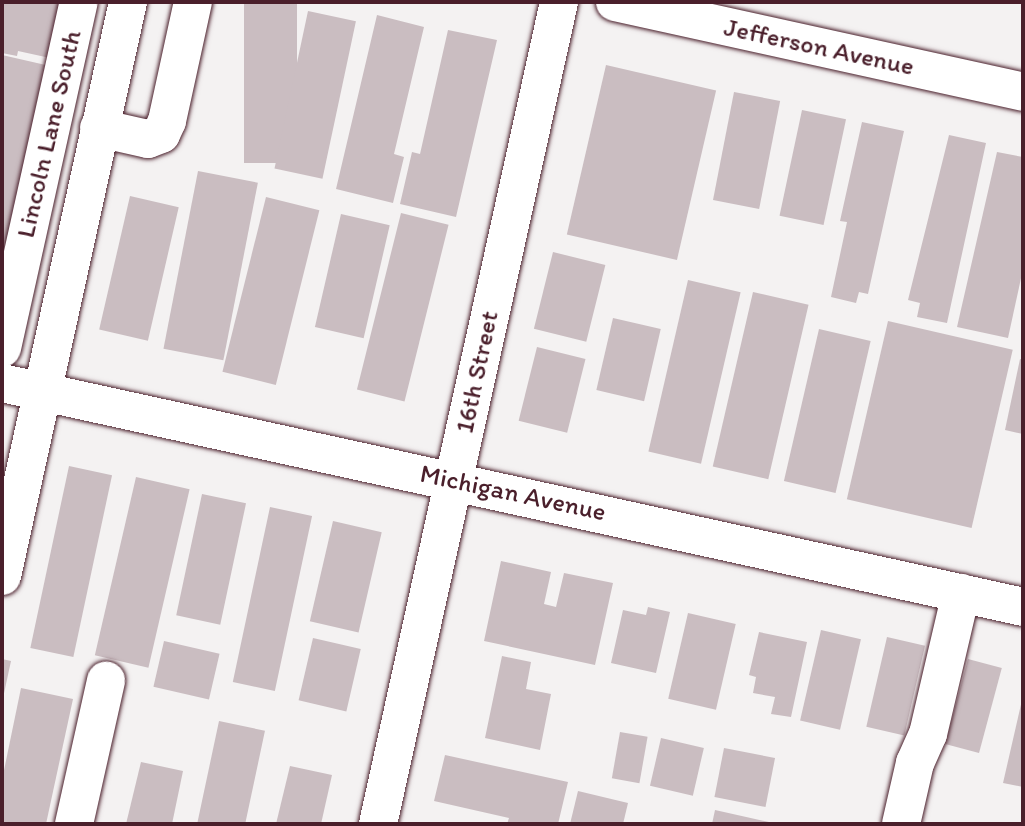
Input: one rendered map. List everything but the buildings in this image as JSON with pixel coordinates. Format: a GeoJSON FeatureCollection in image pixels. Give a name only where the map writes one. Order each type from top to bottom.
{"type":"FeatureCollection","features":[{"type":"Feature","properties":{"kind":"street","name":"Lincoln Lane South"},"geometry":{"type":"LineString","coordinates":[[2,348],[79,2]]}},
{"type":"Feature","properties":{"kind":"street"},"geometry":{"type":"LineString","coordinates":[[2,576],[40,391],[128,2]]}},
{"type":"Feature","properties":{"kind":"street"},"geometry":{"type":"LineString","coordinates":[[99,128],[148,139],[161,134],[167,121],[193,2]]}},
{"type":"Feature","properties":{"kind":"street","name":"16th Street"},"geometry":{"type":"LineString","coordinates":[[378,824],[559,2]]}},
{"type":"Feature","properties":{"kind":"street","name":"Jefferson Avenue"},"geometry":{"type":"LineString","coordinates":[[615,2],[1023,92]]}},
{"type":"Feature","properties":{"kind":"street","name":"Michigan Avenue"},"geometry":{"type":"LineString","coordinates":[[2,383],[1023,607]]}},
{"type":"Feature","properties":{"kind":"street"},"geometry":{"type":"LineString","coordinates":[[901,824],[915,763],[928,734],[961,593]]}},
{"type":"Feature","properties":{"kind":"street"},"geometry":{"type":"LineString","coordinates":[[74,824],[106,681]]}}]}
